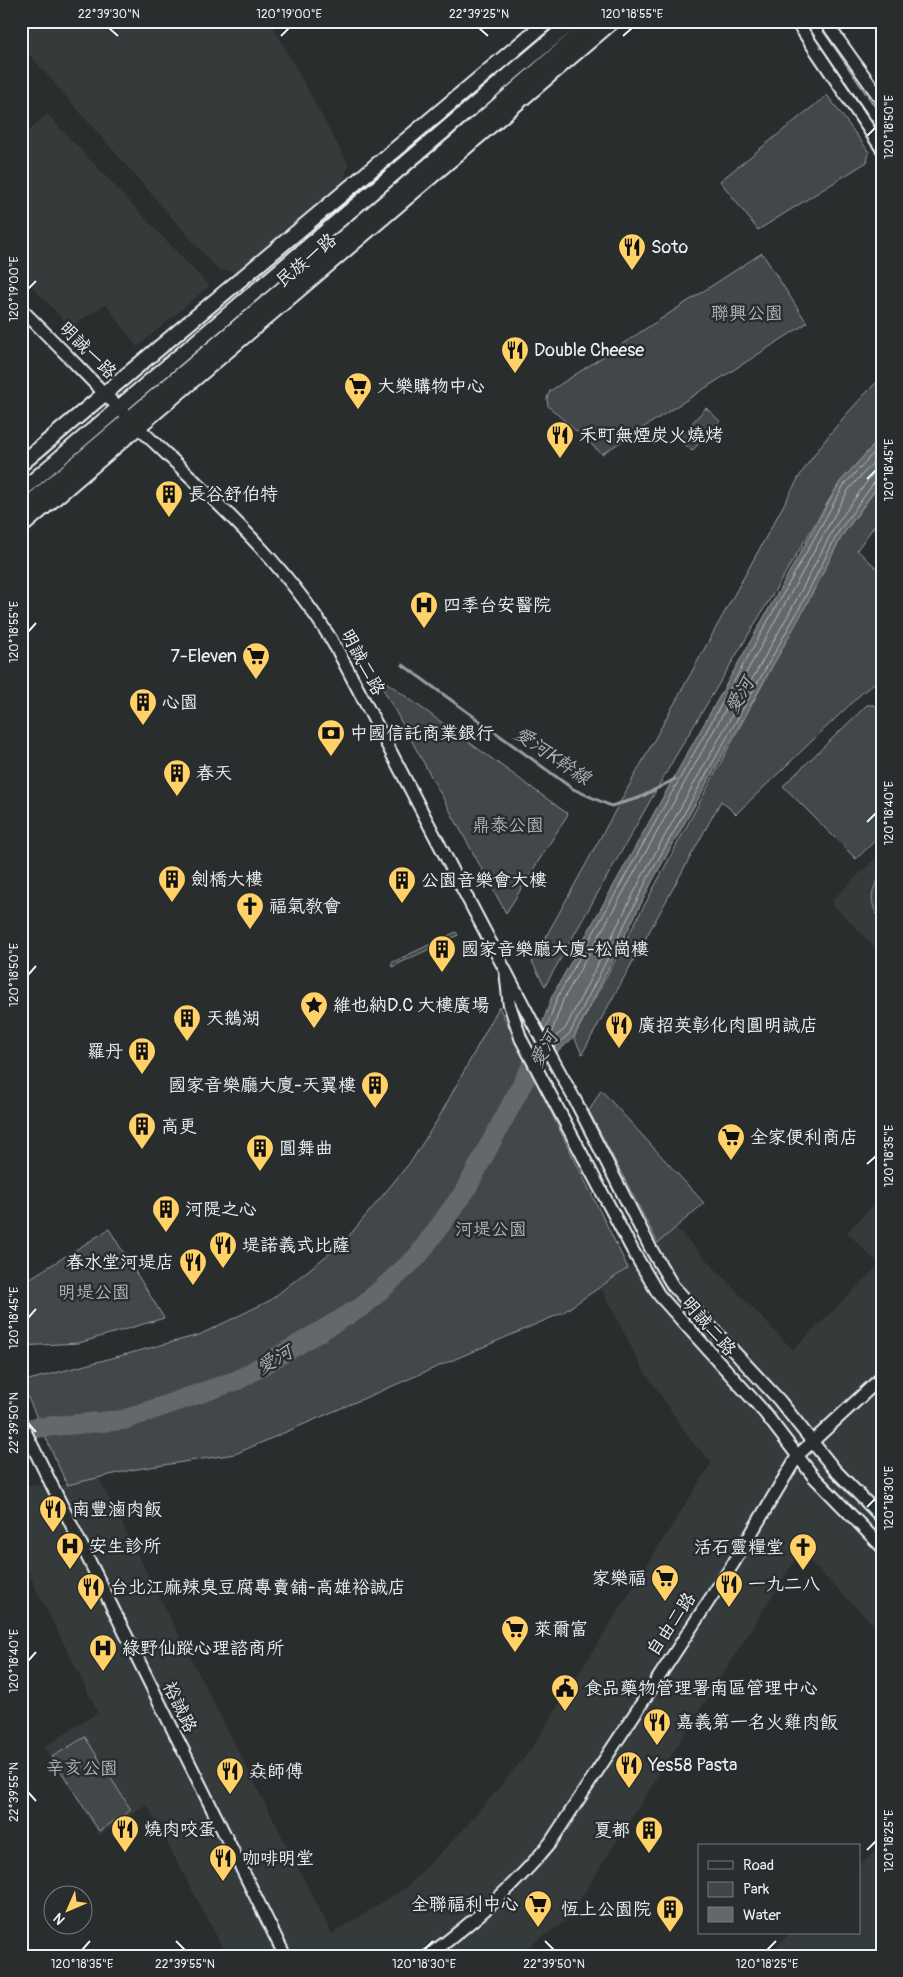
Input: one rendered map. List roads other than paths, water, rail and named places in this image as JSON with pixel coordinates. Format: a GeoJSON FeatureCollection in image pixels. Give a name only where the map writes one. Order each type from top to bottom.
{"type":"FeatureCollection","features":[{"type":"Feature","properties":{"kind":"main road","name":"民族一路"},"geometry":{"type":"LineString","coordinates":[[21,464],[548,21]]}},
{"type":"Feature","properties":{"kind":"main road","name":"民族一路"},"geometry":{"type":"LineString","coordinates":[[21,490],[573,21]]}},
{"type":"Feature","properties":{"kind":"main road","name":"民族一路"},"geometry":{"type":"LineString","coordinates":[[21,527],[134,422],[594,21]]}},
{"type":"Feature","properties":{"kind":"main road","name":"民族一路"},"geometry":{"type":"LineString","coordinates":[[21,510],[134,422],[614,21]]}},
{"type":"Feature","properties":{"kind":"street"},"geometry":{"type":"LineString","coordinates":[[796,21],[882,149]]}},
{"type":"Feature","properties":{"kind":"street"},"geometry":{"type":"LineString","coordinates":[[825,21],[882,101]]}},
{"type":"Feature","properties":{"kind":"street","name":"明誠一路"},"geometry":{"type":"LineString","coordinates":[[21,309],[134,422]]}},
{"type":"Feature","properties":{"kind":"street","name":"明誠二路"},"geometry":{"type":"LineString","coordinates":[[134,422],[242,526],[285,573],[313,610],[338,651],[651,1249],[673,1286],[773,1393],[834,1469],[882,1518]]}},
{"type":"Feature","properties":{"kind":"street","name":"明誠二路"},"geometry":{"type":"LineString","coordinates":[[506,969],[509,1003],[526,1049],[554,1097],[633,1251],[659,1295],[764,1412],[813,1476],[882,1547]]}},
{"type":"Feature","properties":{"kind":"street","name":"自由二路"},"geometry":{"type":"LineString","coordinates":[[428,1956],[498,1900],[529,1870],[550,1844],[733,1564],[798,1455],[882,1377]]}},
{"type":"Feature","properties":{"kind":"street","name":"裕誠路"},"geometry":{"type":"LineString","coordinates":[[21,1423],[285,1956]]}},
{"type":"Feature","properties":{"kind":"water","name":"愛河"},"geometry":{"type":"Polygon","coordinates":[[[882,436],[882,480],[843,534],[802,613],[654,878],[574,1037],[521,1085],[552,996],[840,482],[882,436]]]}},
{"type":"Feature","properties":{"kind":"waterway","name":"愛河K幹線"},"geometry":{"type":"LineString","coordinates":[[403,665],[573,789],[611,806],[639,798],[675,779]]}},
{"type":"Feature","properties":{"kind":"waterway","name":"愛河"},"geometry":{"type":"LineString","coordinates":[[21,1429],[123,1420],[238,1380],[363,1306],[417,1257],[465,1191],[534,1062]]}},
{"type":"Feature","properties":{"kind":"tram line"},"geometry":{"type":"LineString","coordinates":[[804,21],[882,135]]}},
{"type":"Feature","properties":{"kind":"tram line"},"geometry":{"type":"LineString","coordinates":[[816,21],[882,117]]}},
{"type":"Feature","properties":{"kind":"place","name":"Soto"},"geometry":{"type":"Point","coordinates":[632,271]}},
{"type":"Feature","properties":{"kind":"place","name":"Double Cheese"},"geometry":{"type":"Point","coordinates":[515,374]}},
{"type":"Feature","properties":{"kind":"place","name":"大樂購物中心"},"geometry":{"type":"Point","coordinates":[358,410]}},
{"type":"Feature","properties":{"kind":"place","name":"禾町無煙炭火燒烤"},"geometry":{"type":"Point","coordinates":[560,459]}},
{"type":"Feature","properties":{"kind":"place","name":"長谷舒伯特"},"geometry":{"type":"Point","coordinates":[169,518]}},
{"type":"Feature","properties":{"kind":"place","name":"四季台安醫院"},"geometry":{"type":"Point","coordinates":[424,629]}},
{"type":"Feature","properties":{"kind":"place","name":"7-Eleven"},"geometry":{"type":"Point","coordinates":[256,680]}},
{"type":"Feature","properties":{"kind":"place","name":"心園"},"geometry":{"type":"Point","coordinates":[143,726]}},
{"type":"Feature","properties":{"kind":"place","name":"中國信託商業銀行"},"geometry":{"type":"Point","coordinates":[331,757]}},
{"type":"Feature","properties":{"kind":"place","name":"春天"},"geometry":{"type":"Point","coordinates":[177,797]}},
{"type":"Feature","properties":{"kind":"place","name":"劍橋大樓"},"geometry":{"type":"Point","coordinates":[172,903]}},
{"type":"Feature","properties":{"kind":"place","name":"公園音樂會大樓"},"geometry":{"type":"Point","coordinates":[402,904]}},
{"type":"Feature","properties":{"kind":"place","name":"福氣教會"},"geometry":{"type":"Point","coordinates":[250,930]}},
{"type":"Feature","properties":{"kind":"place","name":"國家音樂廳大廈-松崗樓"},"geometry":{"type":"Point","coordinates":[442,973]}},
{"type":"Feature","properties":{"kind":"place","name":"維也納D.C 大樓廣場"},"geometry":{"type":"Point","coordinates":[314,1029]}},
{"type":"Feature","properties":{"kind":"place","name":"天鵝湖"},"geometry":{"type":"Point","coordinates":[187,1042]}},
{"type":"Feature","properties":{"kind":"place","name":"廣招英彰化肉圓明誠店"},"geometry":{"type":"Point","coordinates":[619,1049]}},
{"type":"Feature","properties":{"kind":"place","name":"羅丹"},"geometry":{"type":"Point","coordinates":[142,1075]}},
{"type":"Feature","properties":{"kind":"place","name":"國家音樂廳大廈-天翼樓"},"geometry":{"type":"Point","coordinates":[375,1109]}},
{"type":"Feature","properties":{"kind":"place","name":"高更"},"geometry":{"type":"Point","coordinates":[142,1150]}},
{"type":"Feature","properties":{"kind":"place","name":"全家便利商店"},"geometry":{"type":"Point","coordinates":[731,1161]}},
{"type":"Feature","properties":{"kind":"place","name":"圓舞曲"},"geometry":{"type":"Point","coordinates":[260,1172]}},
{"type":"Feature","properties":{"kind":"place","name":"河隄之心"},"geometry":{"type":"Point","coordinates":[166,1233]}},
{"type":"Feature","properties":{"kind":"place","name":"堤諾義式比薩"},"geometry":{"type":"Point","coordinates":[223,1269]}},
{"type":"Feature","properties":{"kind":"place","name":"春水堂河堤店"},"geometry":{"type":"Point","coordinates":[193,1286]}},
{"type":"Feature","properties":{"kind":"place","name":"南豐滷肉飯"},"geometry":{"type":"Point","coordinates":[53,1533]}},
{"type":"Feature","properties":{"kind":"place","name":"安生診所"},"geometry":{"type":"Point","coordinates":[70,1570]}},
{"type":"Feature","properties":{"kind":"place","name":"活石靈糧堂"},"geometry":{"type":"Point","coordinates":[803,1571]}},
{"type":"Feature","properties":{"kind":"place","name":"家樂福"},"geometry":{"type":"Point","coordinates":[665,1602]}},
{"type":"Feature","properties":{"kind":"place","name":"一九二八"},"geometry":{"type":"Point","coordinates":[729,1608]}},
{"type":"Feature","properties":{"kind":"place","name":"台北江麻辣臭豆腐專賣舖-高雄裕誠店"},"geometry":{"type":"Point","coordinates":[91,1611]}},
{"type":"Feature","properties":{"kind":"place","name":"萊爾富"},"geometry":{"type":"Point","coordinates":[515,1653]}},
{"type":"Feature","properties":{"kind":"place","name":"綠野仙蹤心理諮商所"},"geometry":{"type":"Point","coordinates":[103,1672]}},
{"type":"Feature","properties":{"kind":"place","name":"食品藥物管理署南區管理中心"},"geometry":{"type":"Point","coordinates":[565,1712]}},
{"type":"Feature","properties":{"kind":"place","name":"嘉義第一名火雞肉飯"},"geometry":{"type":"Point","coordinates":[657,1746]}},
{"type":"Feature","properties":{"kind":"place","name":"Yes58 Pasta"},"geometry":{"type":"Point","coordinates":[629,1789]}},
{"type":"Feature","properties":{"kind":"place","name":"𡘙師傅"},"geometry":{"type":"Point","coordinates":[230,1795]}},
{"type":"Feature","properties":{"kind":"place","name":"燒肉咬蛋"},"geometry":{"type":"Point","coordinates":[125,1853]}},
{"type":"Feature","properties":{"kind":"place","name":"夏都"},"geometry":{"type":"Point","coordinates":[649,1854]}},
{"type":"Feature","properties":{"kind":"place","name":"咖啡明堂"},"geometry":{"type":"Point","coordinates":[223,1882]}},
{"type":"Feature","properties":{"kind":"place","name":"全聯福利中心"},"geometry":{"type":"Point","coordinates":[538,1928]}},
{"type":"Feature","properties":{"kind":"place","name":"恆上公園院"},"geometry":{"type":"Point","coordinates":[670,1933]}},
{"type":"Feature","properties":{"kind":"park label","name":"聯興公園"},"geometry":{"type":"Point","coordinates":[747,313]}},
{"type":"Feature","properties":{"kind":"park label","name":"鼎泰公園"},"geometry":{"type":"Point","coordinates":[508,825]}},
{"type":"Feature","properties":{"kind":"park label","name":"河堤公園"},"geometry":{"type":"Point","coordinates":[491,1229]}},
{"type":"Feature","properties":{"kind":"park label","name":"明堤公園"},"geometry":{"type":"Point","coordinates":[94,1292]}},
{"type":"Feature","properties":{"kind":"park label","name":"辛亥公園"},"geometry":{"type":"Point","coordinates":[82,1768]}}]}
